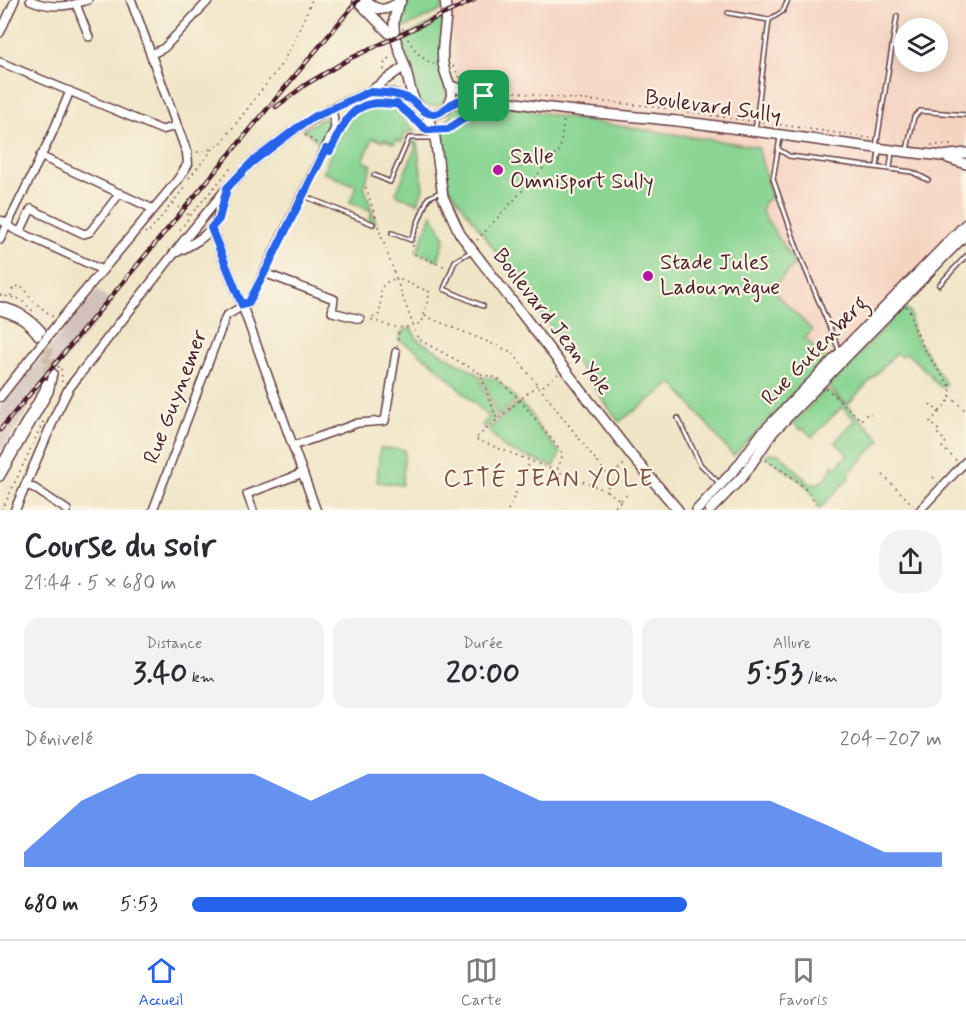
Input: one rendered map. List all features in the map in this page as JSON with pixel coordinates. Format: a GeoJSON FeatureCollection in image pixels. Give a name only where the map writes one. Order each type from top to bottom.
{"type":"FeatureCollection","features":[{"type":"Feature","properties":{"kind":"main road"},"geometry":{"type":"LineString","coordinates":[[357,0],[394,38]]}},
{"type":"Feature","properties":{"kind":"main road"},"geometry":{"type":"LineString","coordinates":[[365,0],[376,9],[387,10],[401,0]]}},
{"type":"Feature","properties":{"kind":"main road"},"geometry":{"type":"LineString","coordinates":[[401,0],[393,19],[394,38],[405,66],[413,100],[417,107],[426,112]]}},
{"type":"Feature","properties":{"kind":"main road"},"geometry":{"type":"LineString","coordinates":[[446,1],[443,64],[451,86]]}},
{"type":"Feature","properties":{"kind":"main road","name":"Boulevard Sully"},"geometry":{"type":"LineString","coordinates":[[451,86],[481,96],[566,104],[780,136],[877,146],[892,151],[942,156],[966,165]]}},
{"type":"Feature","properties":{"kind":"main road","name":"Boulevard Jean Yole"},"geometry":{"type":"LineString","coordinates":[[434,133],[452,95],[451,86]]}},
{"type":"Feature","properties":{"kind":"main road","name":"Boulevard Sully"},"geometry":{"type":"LineString","coordinates":[[426,112],[434,114],[481,96]]}},
{"type":"Feature","properties":{"kind":"main road","name":"Boulevard Jean Yole"},"geometry":{"type":"LineString","coordinates":[[426,112],[434,133],[442,191],[458,231],[473,247],[632,456],[678,510]]}},
{"type":"Feature","properties":{"kind":"main road","name":"Boulevard Sully"},"geometry":{"type":"LineString","coordinates":[[942,156],[962,152]]}},
{"type":"Feature","properties":{"kind":"main road","name":"Rue Gutenberg"},"geometry":{"type":"LineString","coordinates":[[697,510],[737,467],[762,433],[966,224]]}},
{"type":"Feature","properties":{"kind":"main road","name":"Rue Gutenberg"},"geometry":{"type":"LineString","coordinates":[[710,510],[744,475],[773,432],[966,234]]}},
{"type":"Feature","properties":{"kind":"street"},"geometry":{"type":"LineString","coordinates":[[0,33],[15,0]]}},
{"type":"Feature","properties":{"kind":"street"},"geometry":{"type":"LineString","coordinates":[[30,0],[49,6],[66,7],[88,0]]}},
{"type":"Feature","properties":{"kind":"street"},"geometry":{"type":"LineString","coordinates":[[0,397],[188,164],[186,150],[131,0]]}},
{"type":"Feature","properties":{"kind":"street"},"geometry":{"type":"LineString","coordinates":[[152,54],[164,48],[209,0]]}},
{"type":"Feature","properties":{"kind":"street"},"geometry":{"type":"LineString","coordinates":[[76,4],[89,37]]}},
{"type":"Feature","properties":{"kind":"street"},"geometry":{"type":"LineString","coordinates":[[0,62],[162,130],[176,126]]}},
{"type":"Feature","properties":{"kind":"street"},"geometry":{"type":"LineString","coordinates":[[15,510],[69,388],[86,373],[174,254],[227,188],[251,163],[297,128],[332,108],[369,92],[405,66]]}},
{"type":"Feature","properties":{"kind":"street"},"geometry":{"type":"LineString","coordinates":[[0,240],[52,134],[70,91]]}},
{"type":"Feature","properties":{"kind":"street"},"geometry":{"type":"LineString","coordinates":[[369,92],[393,93],[413,100]]}},
{"type":"Feature","properties":{"kind":"street","name":"Rue Guynemer"},"geometry":{"type":"LineString","coordinates":[[153,510],[226,316],[249,302],[264,273],[335,128],[332,108]]}},
{"type":"Feature","properties":{"kind":"street"},"geometry":{"type":"LineString","coordinates":[[40,156],[153,209]]}},
{"type":"Feature","properties":{"kind":"street"},"geometry":{"type":"LineString","coordinates":[[174,254],[200,241],[219,219],[227,188]]}},
{"type":"Feature","properties":{"kind":"street"},"geometry":{"type":"LineString","coordinates":[[20,232],[31,209],[84,234],[90,232],[120,193]]}},
{"type":"Feature","properties":{"kind":"street"},"geometry":{"type":"LineString","coordinates":[[0,220],[20,232],[102,270]]}},
{"type":"Feature","properties":{"kind":"street"},"geometry":{"type":"LineString","coordinates":[[211,228],[242,305],[316,510]]}},
{"type":"Feature","properties":{"kind":"street"},"geometry":{"type":"LineString","coordinates":[[264,273],[334,299],[332,312],[366,319]]}},
{"type":"Feature","properties":{"kind":"street"},"geometry":{"type":"LineString","coordinates":[[0,306],[22,313],[33,320],[40,334],[20,318],[0,312]]}},
{"type":"Feature","properties":{"kind":"street"},"geometry":{"type":"LineString","coordinates":[[293,446],[358,423],[385,421],[396,352]]}},
{"type":"Feature","properties":{"kind":"street"},"geometry":{"type":"LineString","coordinates":[[0,477],[49,392],[53,373]]}},
{"type":"Feature","properties":{"kind":"street"},"geometry":{"type":"LineString","coordinates":[[0,466],[46,383]]}},
{"type":"Feature","properties":{"kind":"street"},"geometry":{"type":"LineString","coordinates":[[919,510],[964,464]]}},
{"type":"Feature","properties":{"kind":"street"},"geometry":{"type":"LineString","coordinates":[[253,510],[247,494],[303,473]]}},
{"type":"Feature","properties":{"kind":"street"},"geometry":{"type":"LineString","coordinates":[[25,485],[34,488],[67,510]]}},
{"type":"Feature","properties":{"kind":"lane"},"geometry":{"type":"LineString","coordinates":[[728,13],[770,20],[783,11],[788,0]]}},
{"type":"Feature","properties":{"kind":"lane"},"geometry":{"type":"LineString","coordinates":[[877,166],[878,122],[886,90],[897,16]]}},
{"type":"Feature","properties":{"kind":"lane"},"geometry":{"type":"LineString","coordinates":[[755,132],[770,20]]}},
{"type":"Feature","properties":{"kind":"lane"},"geometry":{"type":"LineString","coordinates":[[907,152],[917,113],[926,110],[966,115]]}},
{"type":"Feature","properties":{"kind":"lane"},"geometry":{"type":"LineString","coordinates":[[374,175],[390,182],[410,138],[434,133]]}},
{"type":"Feature","properties":{"kind":"lane"},"geometry":{"type":"LineString","coordinates":[[780,136],[773,179],[800,256],[840,353]]}},
{"type":"Feature","properties":{"kind":"lane"},"geometry":{"type":"LineString","coordinates":[[778,149],[789,156],[890,168],[912,172],[928,180]]}},
{"type":"Feature","properties":{"kind":"lane"},"geometry":{"type":"LineString","coordinates":[[890,168],[892,151]]}},
{"type":"Feature","properties":{"kind":"lane"},"geometry":{"type":"LineString","coordinates":[[392,233],[408,240],[413,238],[428,198],[442,191]]}},
{"type":"Feature","properties":{"kind":"lane"},"geometry":{"type":"LineString","coordinates":[[302,196],[373,224]]}},
{"type":"Feature","properties":{"kind":"lane"},"geometry":{"type":"LineString","coordinates":[[473,247],[455,261],[444,289],[483,306]]}},
{"type":"Feature","properties":{"kind":"lane"},"geometry":{"type":"LineString","coordinates":[[939,285],[966,256]]}},
{"type":"Feature","properties":{"kind":"lane"},"geometry":{"type":"LineString","coordinates":[[678,418],[700,464],[721,484]]}},
{"type":"Feature","properties":{"kind":"path"},"geometry":{"type":"LineString","coordinates":[[190,177],[213,149],[222,142],[275,74],[295,39],[312,0]]}},
{"type":"Feature","properties":{"kind":"path"},"geometry":{"type":"LineString","coordinates":[[402,26],[410,43],[429,62],[452,65],[463,81]]}},
{"type":"Feature","properties":{"kind":"path"},"geometry":{"type":"LineString","coordinates":[[384,64],[392,50]]}},
{"type":"Feature","properties":{"kind":"path"},"geometry":{"type":"LineString","coordinates":[[496,90],[566,104],[649,106],[860,135],[877,146]]}},
{"type":"Feature","properties":{"kind":"path"},"geometry":{"type":"LineString","coordinates":[[343,124],[351,113],[363,107],[378,103],[397,104],[425,130],[434,133],[448,129],[484,108],[481,96]]}},
{"type":"Feature","properties":{"kind":"path"},"geometry":{"type":"LineString","coordinates":[[473,247],[560,150],[566,104]]}},
{"type":"Feature","properties":{"kind":"path"},"geometry":{"type":"LineString","coordinates":[[297,128],[326,149]]}},
{"type":"Feature","properties":{"kind":"path"},"geometry":{"type":"LineString","coordinates":[[930,146],[962,152]]}},
{"type":"Feature","properties":{"kind":"path"},"geometry":{"type":"LineString","coordinates":[[186,150],[213,149]]}},
{"type":"Feature","properties":{"kind":"path"},"geometry":{"type":"LineString","coordinates":[[181,229],[230,169],[233,166],[234,168]]}},
{"type":"Feature","properties":{"kind":"path"},"geometry":{"type":"LineString","coordinates":[[183,186],[145,231],[145,234],[184,190]]}},
{"type":"Feature","properties":{"kind":"path"},"geometry":{"type":"LineString","coordinates":[[366,188],[418,339],[480,373],[497,378],[520,400],[563,454],[556,471]]}},
{"type":"Feature","properties":{"kind":"path"},"geometry":{"type":"LineString","coordinates":[[173,203],[191,216]]}},
{"type":"Feature","properties":{"kind":"path"},"geometry":{"type":"LineString","coordinates":[[191,216],[195,213]]}},
{"type":"Feature","properties":{"kind":"path"},"geometry":{"type":"LineString","coordinates":[[413,238],[411,253],[450,269]]}},
{"type":"Feature","properties":{"kind":"path"},"geometry":{"type":"LineString","coordinates":[[396,278],[430,292],[422,322],[413,326],[399,329],[366,319],[380,314],[381,288],[396,278]]}},
{"type":"Feature","properties":{"kind":"path"},"geometry":{"type":"LineString","coordinates":[[11,296],[12,290],[21,285],[31,299],[59,322]]}},
{"type":"Feature","properties":{"kind":"path"},"geometry":{"type":"LineString","coordinates":[[901,301],[912,312],[914,327],[934,365],[951,387],[950,396],[930,422],[938,429],[936,432],[946,442],[942,447],[964,464]]}},
{"type":"Feature","properties":{"kind":"path"},"geometry":{"type":"LineString","coordinates":[[424,316],[513,352],[609,477]]}},
{"type":"Feature","properties":{"kind":"path"},"geometry":{"type":"LineString","coordinates":[[396,352],[399,329]]}},
{"type":"Feature","properties":{"kind":"path"},"geometry":{"type":"LineString","coordinates":[[543,386],[564,369]]}},
{"type":"Feature","properties":{"kind":"path"},"geometry":{"type":"LineString","coordinates":[[480,373],[497,420]]}},
{"type":"Feature","properties":{"kind":"path"},"geometry":{"type":"LineString","coordinates":[[822,383],[861,420],[868,413],[871,414]]}},
{"type":"Feature","properties":{"kind":"path"},"geometry":{"type":"LineString","coordinates":[[538,384],[475,439],[607,491],[621,501]]}},
{"type":"Feature","properties":{"kind":"path"},"geometry":{"type":"LineString","coordinates":[[945,387],[948,384]]}},
{"type":"Feature","properties":{"kind":"path"},"geometry":{"type":"LineString","coordinates":[[950,396],[966,411]]}},
{"type":"Feature","properties":{"kind":"path"},"geometry":{"type":"LineString","coordinates":[[930,404],[939,412]]}},
{"type":"Feature","properties":{"kind":"path"},"geometry":{"type":"LineString","coordinates":[[2,510],[47,414]]}},
{"type":"Feature","properties":{"kind":"path"},"geometry":{"type":"LineString","coordinates":[[758,455],[801,484],[816,503],[817,510]]}},
{"type":"Feature","properties":{"kind":"path"},"geometry":{"type":"LineString","coordinates":[[607,491],[609,477],[632,456]]}},
{"type":"Feature","properties":{"kind":"path"},"geometry":{"type":"LineString","coordinates":[[508,510],[530,461]]}},
{"type":"Feature","properties":{"kind":"path"},"geometry":{"type":"LineString","coordinates":[[883,475],[919,510]]}},
{"type":"Feature","properties":{"kind":"path"},"geometry":{"type":"LineString","coordinates":[[612,510],[629,493]]}},
{"type":"Feature","properties":{"kind":"shaded area"},"geometry":{"type":"Polygon","coordinates":[[[454,0],[966,0],[966,243],[827,360],[804,338],[812,330],[770,289],[795,264],[762,212],[763,203],[567,118],[459,96],[451,19],[454,0]]]}},
{"type":"Feature","properties":{"kind":"shaded area"},"geometry":{"type":"Polygon","coordinates":[[[97,290],[113,303],[41,387],[0,455],[0,407],[97,290]]]}},
{"type":"Feature","properties":{"kind":"green space"},"geometry":{"type":"Polygon","coordinates":[[[411,0],[441,0],[442,10],[398,31],[400,14],[411,0]]]}},
{"type":"Feature","properties":{"kind":"green space"},"geometry":{"type":"Polygon","coordinates":[[[444,17],[447,96],[439,105],[428,105],[420,103],[411,64],[400,39],[444,17]]]}},
{"type":"Feature","properties":{"kind":"green space","name":"Stade Jules Ladoumègue"},"geometry":{"type":"Polygon","coordinates":[[[459,96],[567,118],[758,147],[771,197],[763,203],[762,212],[795,264],[771,289],[812,330],[805,338],[827,360],[733,456],[673,383],[619,422],[444,180],[442,132],[459,96]]]}},
{"type":"Feature","properties":{"kind":"green space"},"geometry":{"type":"Polygon","coordinates":[[[371,106],[394,109],[416,132],[406,132],[402,142],[396,140],[394,144],[384,139],[383,141],[373,138],[363,161],[372,165],[364,185],[376,223],[369,221],[372,211],[350,202],[356,186],[323,172],[340,133],[353,117],[371,106]]]}},
{"type":"Feature","properties":{"kind":"green space"},"geometry":{"type":"Polygon","coordinates":[[[327,118],[332,124],[322,143],[303,129],[327,118]]]}},
{"type":"Feature","properties":{"kind":"green space"},"geometry":{"type":"Polygon","coordinates":[[[411,142],[417,142],[423,188],[418,203],[396,194],[416,146],[411,142]]]}},
{"type":"Feature","properties":{"kind":"green space"},"geometry":{"type":"Polygon","coordinates":[[[432,214],[445,238],[438,260],[417,252],[432,214]]]}},
{"type":"Feature","properties":{"kind":"green space"},"geometry":{"type":"Polygon","coordinates":[[[904,307],[910,312],[913,333],[946,384],[942,388],[906,353],[902,357],[896,353],[848,404],[839,398],[829,386],[904,307]]]}},
{"type":"Feature","properties":{"kind":"green space"},"geometry":{"type":"Polygon","coordinates":[[[411,328],[418,340],[478,374],[495,419],[485,428],[482,425],[489,417],[427,358],[425,359],[416,350],[399,340],[401,332],[411,328]]]}},
{"type":"Feature","properties":{"kind":"green space"},"geometry":{"type":"Polygon","coordinates":[[[482,377],[496,379],[517,399],[498,417],[482,377]]]}},
{"type":"Feature","properties":{"kind":"green space"},"geometry":{"type":"Polygon","coordinates":[[[826,389],[847,406],[881,440],[819,509],[816,500],[805,485],[765,456],[768,453],[780,454],[810,484],[814,484],[825,479],[832,464],[836,467],[848,455],[835,442],[855,420],[842,407],[812,437],[803,428],[801,430],[793,423],[826,389]]]}},
{"type":"Feature","properties":{"kind":"green space"},"geometry":{"type":"Polygon","coordinates":[[[519,402],[531,414],[537,426],[560,453],[554,467],[506,449],[488,430],[519,402]]]}},
{"type":"Feature","properties":{"kind":"green space"},"geometry":{"type":"Polygon","coordinates":[[[380,448],[405,450],[402,485],[377,482],[380,448]]]}},
{"type":"Feature","properties":{"kind":"tunnel"},"geometry":{"type":"LineString","coordinates":[[38,336],[46,359],[46,383]]}},
{"type":"Feature","properties":{"kind":"tunnel"},"geometry":{"type":"LineString","coordinates":[[46,338],[53,373]]}},
{"type":"Feature","properties":{"kind":"railway"},"geometry":{"type":"LineString","coordinates":[[0,430],[358,0]]}},
{"type":"Feature","properties":{"kind":"railway"},"geometry":{"type":"LineString","coordinates":[[276,107],[305,85],[349,59],[474,0]]}},
{"type":"Feature","properties":{"kind":"place","name":"Salle Omnisport Sully"},"geometry":{"type":"Point","coordinates":[498,170]}},
{"type":"Feature","properties":{"kind":"place","name":"Stade Jules Ladoumègue"},"geometry":{"type":"Point","coordinates":[648,276]}},
{"type":"Feature","properties":{"kind":"district","name":"CITÉ JEAN YOLE"},"geometry":{"type":"Point","coordinates":[549,479]}},
{"type":"Feature","properties":{"kind":"route"},"geometry":{"type":"LineString","coordinates":[[369,92],[393,93],[413,100],[417,107],[434,114],[442,112],[449,105],[484,96],[484,108],[448,129],[425,130],[397,104],[378,103],[351,113],[346,118],[330,151],[326,149],[249,302],[242,305],[211,228],[222,212],[227,188],[251,163],[314,117],[369,92]]}}]}
